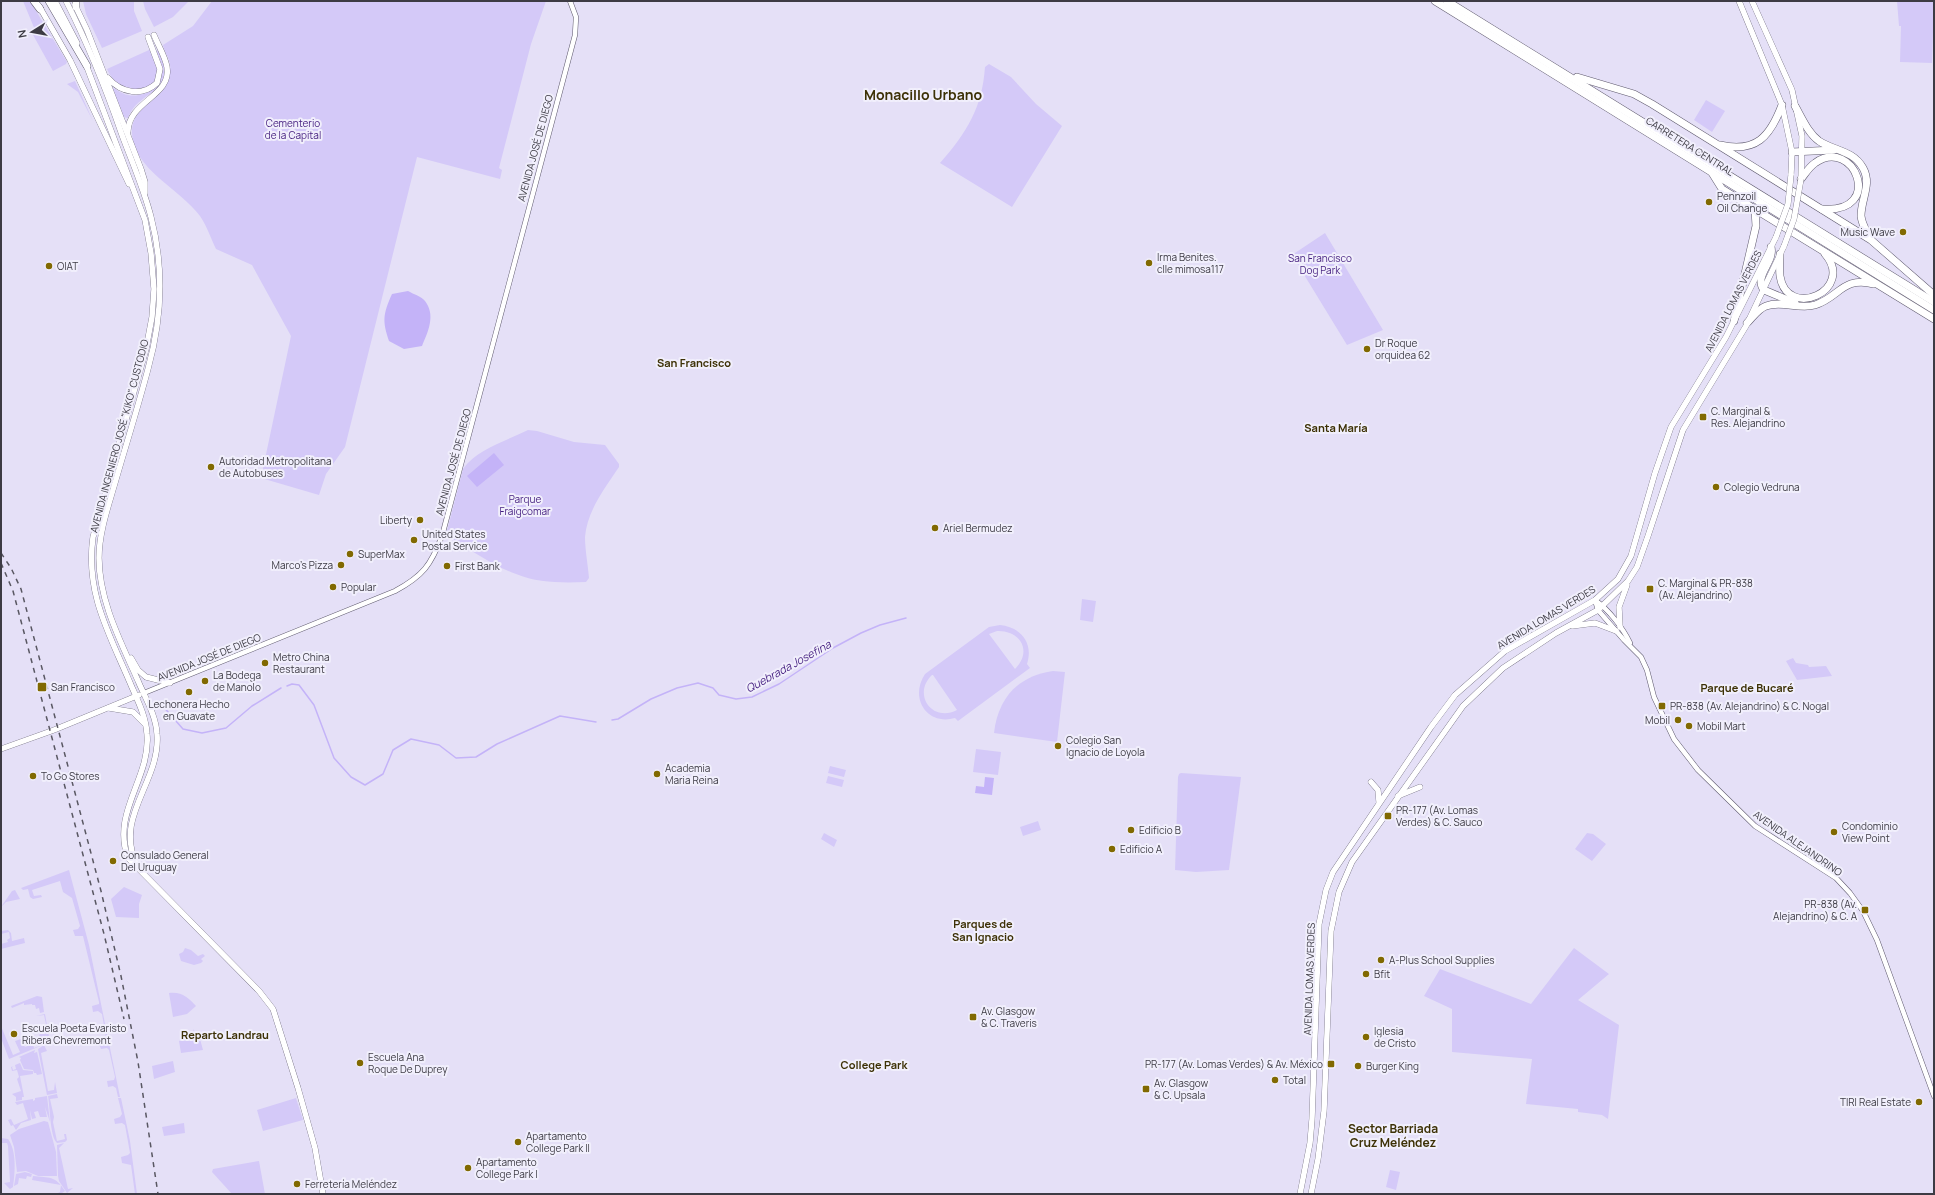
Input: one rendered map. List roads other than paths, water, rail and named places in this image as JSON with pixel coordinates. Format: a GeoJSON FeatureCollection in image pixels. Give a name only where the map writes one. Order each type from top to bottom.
{"type":"FeatureCollection","features":[{"type":"Feature","properties":{"kind":"highway"},"geometry":{"type":"LineString","coordinates":[[35,1],[40,9]]}},
{"type":"Feature","properties":{"kind":"highway"},"geometry":{"type":"LineString","coordinates":[[49,1],[87,66]]}},
{"type":"Feature","properties":{"kind":"highway","name":"CARRETERA CENTRAL"},"geometry":{"type":"LineString","coordinates":[[1435,1],[1934,310]]}},
{"type":"Feature","properties":{"kind":"highway","name":"CARRETERA CENTRAL"},"geometry":{"type":"LineString","coordinates":[[1447,1],[1934,302]]}},
{"type":"Feature","properties":{"kind":"highway"},"geometry":{"type":"LineString","coordinates":[[1559,70],[1587,81],[1634,94],[1871,240],[1934,295]]}},
{"type":"Feature","properties":{"kind":"highway"},"geometry":{"type":"LineString","coordinates":[[1715,143],[1737,147],[1758,142],[1772,128],[1782,105]]}},
{"type":"Feature","properties":{"kind":"highway"},"geometry":{"type":"LineString","coordinates":[[1795,106],[1809,131],[1815,137],[1826,145],[1838,149],[1856,159],[1866,175],[1867,187],[1861,215],[1864,228],[1871,240]]}},
{"type":"Feature","properties":{"kind":"highway"},"geometry":{"type":"LineString","coordinates":[[1792,152],[1838,149]]}},
{"type":"Feature","properties":{"kind":"highway"},"geometry":{"type":"LineString","coordinates":[[1801,180],[1814,163],[1826,158],[1837,158],[1844,160],[1854,170],[1859,184],[1857,194],[1853,200],[1838,210],[1820,209]]}},
{"type":"Feature","properties":{"kind":"highway"},"geometry":{"type":"LineString","coordinates":[[1710,170],[1722,189],[1934,320]]}},
{"type":"Feature","properties":{"kind":"highway"},"geometry":{"type":"LineString","coordinates":[[1734,321],[1756,226],[1755,210]]}},
{"type":"Feature","properties":{"kind":"highway"},"geometry":{"type":"LineString","coordinates":[[1771,247],[1772,253],[1760,281],[1764,290],[1802,306]]}},
{"type":"Feature","properties":{"kind":"highway"},"geometry":{"type":"LineString","coordinates":[[1780,254],[1780,276],[1783,285],[1792,295],[1807,299],[1824,292],[1832,279],[1830,261],[1822,251]]}},
{"type":"Feature","properties":{"kind":"highway"},"geometry":{"type":"LineString","coordinates":[[1747,323],[1761,309],[1770,305],[1802,306],[1820,303],[1842,288],[1854,283],[1865,282],[1879,285]]}},
{"type":"Feature","properties":{"kind":"main road","name":"AVENIDA INGENIERO JOSÉ \"KIKO\" CUSTODIO"},"geometry":{"type":"LineString","coordinates":[[55,1],[87,66],[145,220],[151,253],[154,289],[152,321],[138,381],[93,537],[91,571],[102,616],[136,696]]}},
{"type":"Feature","properties":{"kind":"main road","name":"AVENIDA INGENIERO JOSÉ \"KIKO\" CUSTODIO"},"geometry":{"type":"LineString","coordinates":[[66,1],[94,62],[145,197],[151,216],[158,258],[160,286],[158,318],[148,368],[105,517],[99,556],[100,578],[105,600],[156,725],[157,742],[154,759],[134,813],[129,833],[132,852],[140,870]]}},
{"type":"Feature","properties":{"kind":"main road","name":"AVENIDA LOMAS VERDES"},"geometry":{"type":"LineString","coordinates":[[1300,1194],[1310,1143],[1312,1119],[1321,917],[1326,890],[1333,872],[1455,695],[1505,651],[1595,600],[1618,579],[1631,556],[1655,473],[1671,427],[1720,348],[1776,237],[1788,204],[1792,152],[1782,105],[1739,1]]}},
{"type":"Feature","properties":{"kind":"main road","name":"AVENIDA LOMAS VERDES"},"geometry":{"type":"LineString","coordinates":[[1311,1194],[1318,1159],[1324,1111],[1329,1003],[1329,947],[1334,908],[1345,876],[1352,862],[1396,798],[1462,706],[1503,668],[1601,608],[1628,581],[1636,567],[1643,549],[1683,430],[1731,353],[1747,323],[1784,246],[1794,219],[1801,180],[1802,136],[1792,90],[1752,1]]}},
{"type":"Feature","properties":{"kind":"main road"},"geometry":{"type":"LineString","coordinates":[[75,3],[102,68],[145,182],[145,197]]}},
{"type":"Feature","properties":{"kind":"main road"},"geometry":{"type":"LineString","coordinates":[[40,9],[70,60],[106,133],[123,173],[136,196]]}},
{"type":"Feature","properties":{"kind":"main road"},"geometry":{"type":"LineString","coordinates":[[128,136],[129,124],[132,116],[159,90],[167,76],[167,66],[154,35]]}},
{"type":"Feature","properties":{"kind":"main road"},"geometry":{"type":"LineString","coordinates":[[102,68],[113,83],[120,89],[128,92],[137,92],[150,89],[157,83],[160,69],[148,37]]}},
{"type":"Feature","properties":{"kind":"main road"},"geometry":{"type":"LineString","coordinates":[[1568,627],[1595,623],[1618,629],[1619,607],[1628,581]]}},
{"type":"Feature","properties":{"kind":"main road"},"geometry":{"type":"LineString","coordinates":[[127,654],[138,670],[146,677],[170,683]]}},
{"type":"Feature","properties":{"kind":"main road","name":"AVENIDA JOSÉ DE DIEGO"},"geometry":{"type":"LineString","coordinates":[[1,749],[54,730],[144,693]]}},
{"type":"Feature","properties":{"kind":"main road"},"geometry":{"type":"LineString","coordinates":[[136,696],[146,725],[147,749],[124,824],[123,839],[128,858],[259,991],[273,1010],[312,1135],[323,1194]]}},
{"type":"Feature","properties":{"kind":"main road"},"geometry":{"type":"LineString","coordinates":[[109,708],[133,712],[146,725]]}},
{"type":"Feature","properties":{"kind":"main road"},"geometry":{"type":"LineString","coordinates":[[1371,782],[1378,790],[1379,804]]}},
{"type":"Feature","properties":{"kind":"main road"},"geometry":{"type":"LineString","coordinates":[[1396,798],[1420,787]]}},
{"type":"Feature","properties":{"kind":"street","name":"AVENIDA JOSÉ DE DIEGO"},"geometry":{"type":"LineString","coordinates":[[144,693],[395,591],[413,581],[423,573],[434,559],[442,536],[575,35],[576,17],[570,1]]}},
{"type":"Feature","properties":{"kind":"street","name":"AVENIDA ALEJANDRINO"},"geometry":{"type":"LineString","coordinates":[[1595,600],[1641,657],[1647,670],[1654,697],[1674,739],[1698,770],[1755,826],[1836,878],[1850,893],[1863,911],[1877,940],[1934,1096]]}},
{"type":"Feature","properties":{"kind":"waterway","name":"Quebrada Josefina"},"geometry":{"type":"LineString","coordinates":[[612,720],[618,719],[651,699],[677,688],[698,683],[713,688],[719,695],[736,699],[752,697],[779,684],[833,648],[861,633],[880,625],[906,618]]}},
{"type":"Feature","properties":{"kind":"waterway","name":"Quebrada Josefina"},"geometry":{"type":"LineString","coordinates":[[287,686],[292,684],[299,685],[314,705],[334,758],[351,777],[365,785],[383,774],[393,750],[411,739],[439,745],[456,758],[476,757],[497,744],[560,716],[596,722]]}},
{"type":"Feature","properties":{"kind":"waterway","name":"Quebrada Josefina"},"geometry":{"type":"LineString","coordinates":[[161,704],[183,729],[202,733],[226,728],[252,706],[281,688]]}},
{"type":"Feature","properties":{"kind":"railway"},"geometry":{"type":"LineString","coordinates":[[1,553],[11,568],[21,589],[101,891],[121,976],[138,1062],[158,1194]]}},
{"type":"Feature","properties":{"kind":"railway"},"geometry":{"type":"LineString","coordinates":[[1,563],[13,591],[104,934],[124,1019]]}},
{"type":"Feature","properties":{"kind":"place","name":"Pennzoil Oil Change"},"geometry":{"type":"Point","coordinates":[1709,202]}},
{"type":"Feature","properties":{"kind":"place","name":"Music Wave"},"geometry":{"type":"Point","coordinates":[1903,232]}},
{"type":"Feature","properties":{"kind":"place","name":"Irma Benites. clle mimosa117"},"geometry":{"type":"Point","coordinates":[1149,263]}},
{"type":"Feature","properties":{"kind":"place","name":"OIAT"},"geometry":{"type":"Point","coordinates":[49,266]}},
{"type":"Feature","properties":{"kind":"place","name":"Dr Roque orquidea 62"},"geometry":{"type":"Point","coordinates":[1367,349]}},
{"type":"Feature","properties":{"kind":"place","name":"C. Marginal & Res. Alejandrino"},"geometry":{"type":"Point","coordinates":[1703,417]}},
{"type":"Feature","properties":{"kind":"place","name":"Autoridad Metropolitana de Autobuses"},"geometry":{"type":"Point","coordinates":[211,467]}},
{"type":"Feature","properties":{"kind":"place","name":"Colegio Vedruna"},"geometry":{"type":"Point","coordinates":[1716,487]}},
{"type":"Feature","properties":{"kind":"place","name":"Liberty"},"geometry":{"type":"Point","coordinates":[420,520]}},
{"type":"Feature","properties":{"kind":"place","name":"Ariel Bermudez"},"geometry":{"type":"Point","coordinates":[935,528]}},
{"type":"Feature","properties":{"kind":"place","name":"United States Postal Service"},"geometry":{"type":"Point","coordinates":[414,540]}},
{"type":"Feature","properties":{"kind":"place","name":"SuperMax"},"geometry":{"type":"Point","coordinates":[350,554]}},
{"type":"Feature","properties":{"kind":"place","name":"Marco's Pizza"},"geometry":{"type":"Point","coordinates":[341,565]}},
{"type":"Feature","properties":{"kind":"place","name":"First Bank"},"geometry":{"type":"Point","coordinates":[447,566]}},
{"type":"Feature","properties":{"kind":"place","name":"Popular"},"geometry":{"type":"Point","coordinates":[333,587]}},
{"type":"Feature","properties":{"kind":"place","name":"C. Marginal & PR-838 (Av. Alejandrino)"},"geometry":{"type":"Point","coordinates":[1650,589]}},
{"type":"Feature","properties":{"kind":"place","name":"Metro China Restaurant"},"geometry":{"type":"Point","coordinates":[265,663]}},
{"type":"Feature","properties":{"kind":"place","name":"La Bodega de Manolo"},"geometry":{"type":"Point","coordinates":[205,681]}},
{"type":"Feature","properties":{"kind":"place","name":"San Francisco"},"geometry":{"type":"Point","coordinates":[42,687]}},
{"type":"Feature","properties":{"kind":"place","name":"Lechonera Hecho en Guavate"},"geometry":{"type":"Point","coordinates":[189,692]}},
{"type":"Feature","properties":{"kind":"place","name":"PR-838 (Av. Alejandrino) & C. Nogal"},"geometry":{"type":"Point","coordinates":[1662,706]}},
{"type":"Feature","properties":{"kind":"place","name":"Mobil"},"geometry":{"type":"Point","coordinates":[1678,720]}},
{"type":"Feature","properties":{"kind":"place","name":"Mobil Mart"},"geometry":{"type":"Point","coordinates":[1689,726]}},
{"type":"Feature","properties":{"kind":"place","name":"Colegio San Ignacio de Loyola"},"geometry":{"type":"Point","coordinates":[1058,746]}},
{"type":"Feature","properties":{"kind":"place","name":"Academia Maria Reina"},"geometry":{"type":"Point","coordinates":[657,774]}},
{"type":"Feature","properties":{"kind":"place","name":"To Go Stores"},"geometry":{"type":"Point","coordinates":[33,776]}},
{"type":"Feature","properties":{"kind":"place","name":"PR-177 (Av. Lomas Verdes) & C. Sauco"},"geometry":{"type":"Point","coordinates":[1388,816]}},
{"type":"Feature","properties":{"kind":"place","name":"Edificio B"},"geometry":{"type":"Point","coordinates":[1131,830]}},
{"type":"Feature","properties":{"kind":"place","name":"Condominio View Point"},"geometry":{"type":"Point","coordinates":[1834,832]}},
{"type":"Feature","properties":{"kind":"place","name":"Edificio A"},"geometry":{"type":"Point","coordinates":[1112,849]}},
{"type":"Feature","properties":{"kind":"place","name":"Consulado General Del Uruguay"},"geometry":{"type":"Point","coordinates":[113,861]}},
{"type":"Feature","properties":{"kind":"place","name":"PR-838 (Av. Alejandrino) & C. A"},"geometry":{"type":"Point","coordinates":[1865,910]}},
{"type":"Feature","properties":{"kind":"place","name":"A-Plus School Supplies"},"geometry":{"type":"Point","coordinates":[1381,960]}},
{"type":"Feature","properties":{"kind":"place","name":"Bfit"},"geometry":{"type":"Point","coordinates":[1366,974]}},
{"type":"Feature","properties":{"kind":"place","name":"Av. Glasgow & C. Traveris"},"geometry":{"type":"Point","coordinates":[973,1017]}},
{"type":"Feature","properties":{"kind":"place","name":"Escuela Poeta Evaristo Ribera Chevremont"},"geometry":{"type":"Point","coordinates":[14,1034]}},
{"type":"Feature","properties":{"kind":"place","name":"Iglesia de Cristo"},"geometry":{"type":"Point","coordinates":[1366,1037]}},
{"type":"Feature","properties":{"kind":"place","name":"Escuela Ana Roque De Duprey"},"geometry":{"type":"Point","coordinates":[360,1063]}},
{"type":"Feature","properties":{"kind":"place","name":"PR-177 (Av. Lomas Verdes) & Av. México"},"geometry":{"type":"Point","coordinates":[1331,1064]}},
{"type":"Feature","properties":{"kind":"place","name":"Burger King"},"geometry":{"type":"Point","coordinates":[1358,1066]}},
{"type":"Feature","properties":{"kind":"place","name":"Total"},"geometry":{"type":"Point","coordinates":[1275,1080]}},
{"type":"Feature","properties":{"kind":"place","name":"Av. Glasgow & C. Upsala"},"geometry":{"type":"Point","coordinates":[1146,1089]}},
{"type":"Feature","properties":{"kind":"place","name":"TIRI Real Estate"},"geometry":{"type":"Point","coordinates":[1919,1102]}},
{"type":"Feature","properties":{"kind":"place","name":"Apartamento College Park II"},"geometry":{"type":"Point","coordinates":[518,1142]}},
{"type":"Feature","properties":{"kind":"place","name":"Apartamento College Park I"},"geometry":{"type":"Point","coordinates":[468,1168]}},
{"type":"Feature","properties":{"kind":"place","name":"Ferretería Meléndez"},"geometry":{"type":"Point","coordinates":[297,1184]}},
{"type":"Feature","properties":{"kind":"district","name":"Monacillo Urbano"},"geometry":{"type":"Point","coordinates":[923,94]}},
{"type":"Feature","properties":{"kind":"district","name":"San Francisco"},"geometry":{"type":"Point","coordinates":[694,362]}},
{"type":"Feature","properties":{"kind":"district","name":"Santa María"},"geometry":{"type":"Point","coordinates":[1336,427]}},
{"type":"Feature","properties":{"kind":"district","name":"Parque de Bucaré"},"geometry":{"type":"Point","coordinates":[1747,687]}},
{"type":"Feature","properties":{"kind":"district","name":"Parques de San Ignacio"},"geometry":{"type":"Point","coordinates":[983,929]}},
{"type":"Feature","properties":{"kind":"district","name":"Reparto Landrau"},"geometry":{"type":"Point","coordinates":[225,1034]}},
{"type":"Feature","properties":{"kind":"district","name":"College Park"},"geometry":{"type":"Point","coordinates":[874,1064]}},
{"type":"Feature","properties":{"kind":"district","name":"Sector Barriada Cruz Meléndez"},"geometry":{"type":"Point","coordinates":[1393,1135]}},
{"type":"Feature","properties":{"kind":"park label","name":"Cementerio de la Capital"},"geometry":{"type":"Point","coordinates":[293,128]}},
{"type":"Feature","properties":{"kind":"park label","name":"San Francisco Dog Park"},"geometry":{"type":"Point","coordinates":[1320,264]}},
{"type":"Feature","properties":{"kind":"park label","name":"Parque Fraigcomar"},"geometry":{"type":"Point","coordinates":[525,504]}}]}
